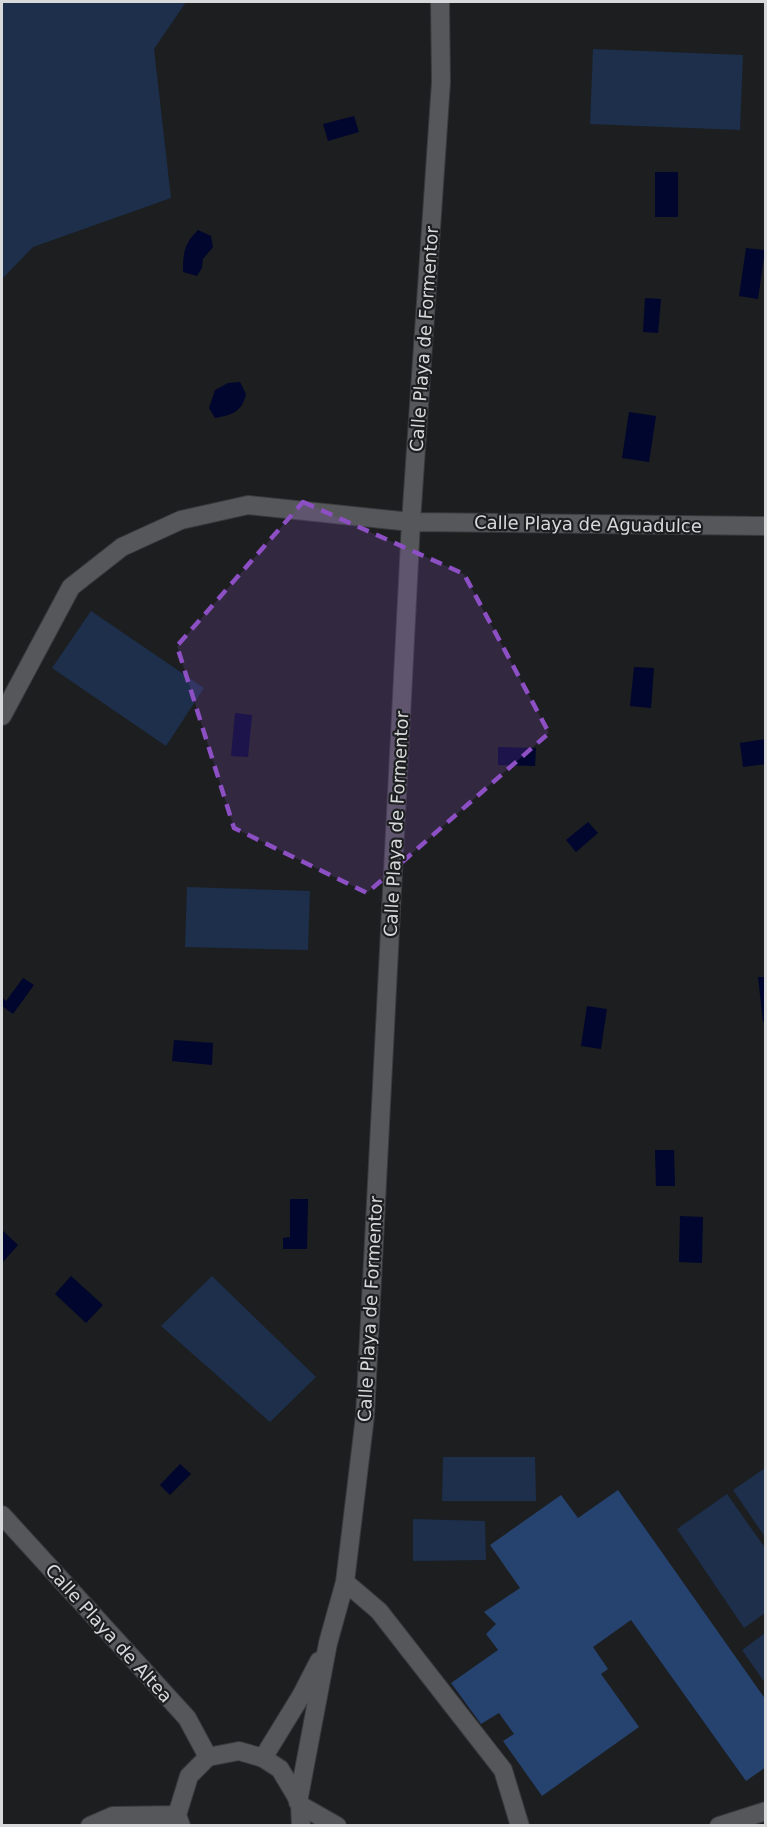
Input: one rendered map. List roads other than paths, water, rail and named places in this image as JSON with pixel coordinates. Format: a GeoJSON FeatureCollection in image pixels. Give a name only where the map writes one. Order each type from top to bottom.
{"type":"FeatureCollection","features":[{"type":"Feature","properties":{"kind":"street","name":"Calle Playa de Formentor"},"geometry":{"type":"LineString","coordinates":[[301,1826],[299,1803],[328,1643],[345,1582],[365,1416],[411,522],[441,82],[440,2]]}},
{"type":"Feature","properties":{"kind":"street","name":"Calle Playa de Aguadulce"},"geometry":{"type":"LineString","coordinates":[[2,717],[71,587],[122,547],[181,520],[248,505],[411,522],[765,526]]}},
{"type":"Feature","properties":{"kind":"street","name":"Calle Playa de Altea"},"geometry":{"type":"LineString","coordinates":[[2,1515],[187,1718],[208,1757]]}},
{"type":"Feature","properties":{"kind":"street"},"geometry":{"type":"LineString","coordinates":[[345,1582],[379,1611],[503,1770],[520,1826]]}},
{"type":"Feature","properties":{"kind":"street","name":"Calle Playa de Formentor"},"geometry":{"type":"LineString","coordinates":[[263,1758],[301,1696],[328,1643]]}},
{"type":"Feature","properties":{"kind":"street","name":"Calle Playa de Formentor"},"geometry":{"type":"LineString","coordinates":[[208,1757],[239,1751],[263,1758],[280,1769],[288,1779],[299,1803]]}},
{"type":"Feature","properties":{"kind":"street"},"geometry":{"type":"LineString","coordinates":[[90,1826],[113,1816],[179,1820],[189,1776],[208,1757]]}},
{"type":"Feature","properties":{"kind":"street"},"geometry":{"type":"LineString","coordinates":[[299,1803],[337,1826]]}},
{"type":"Feature","properties":{"kind":"street"},"geometry":{"type":"LineString","coordinates":[[718,1826],[765,1811]]}}]}
